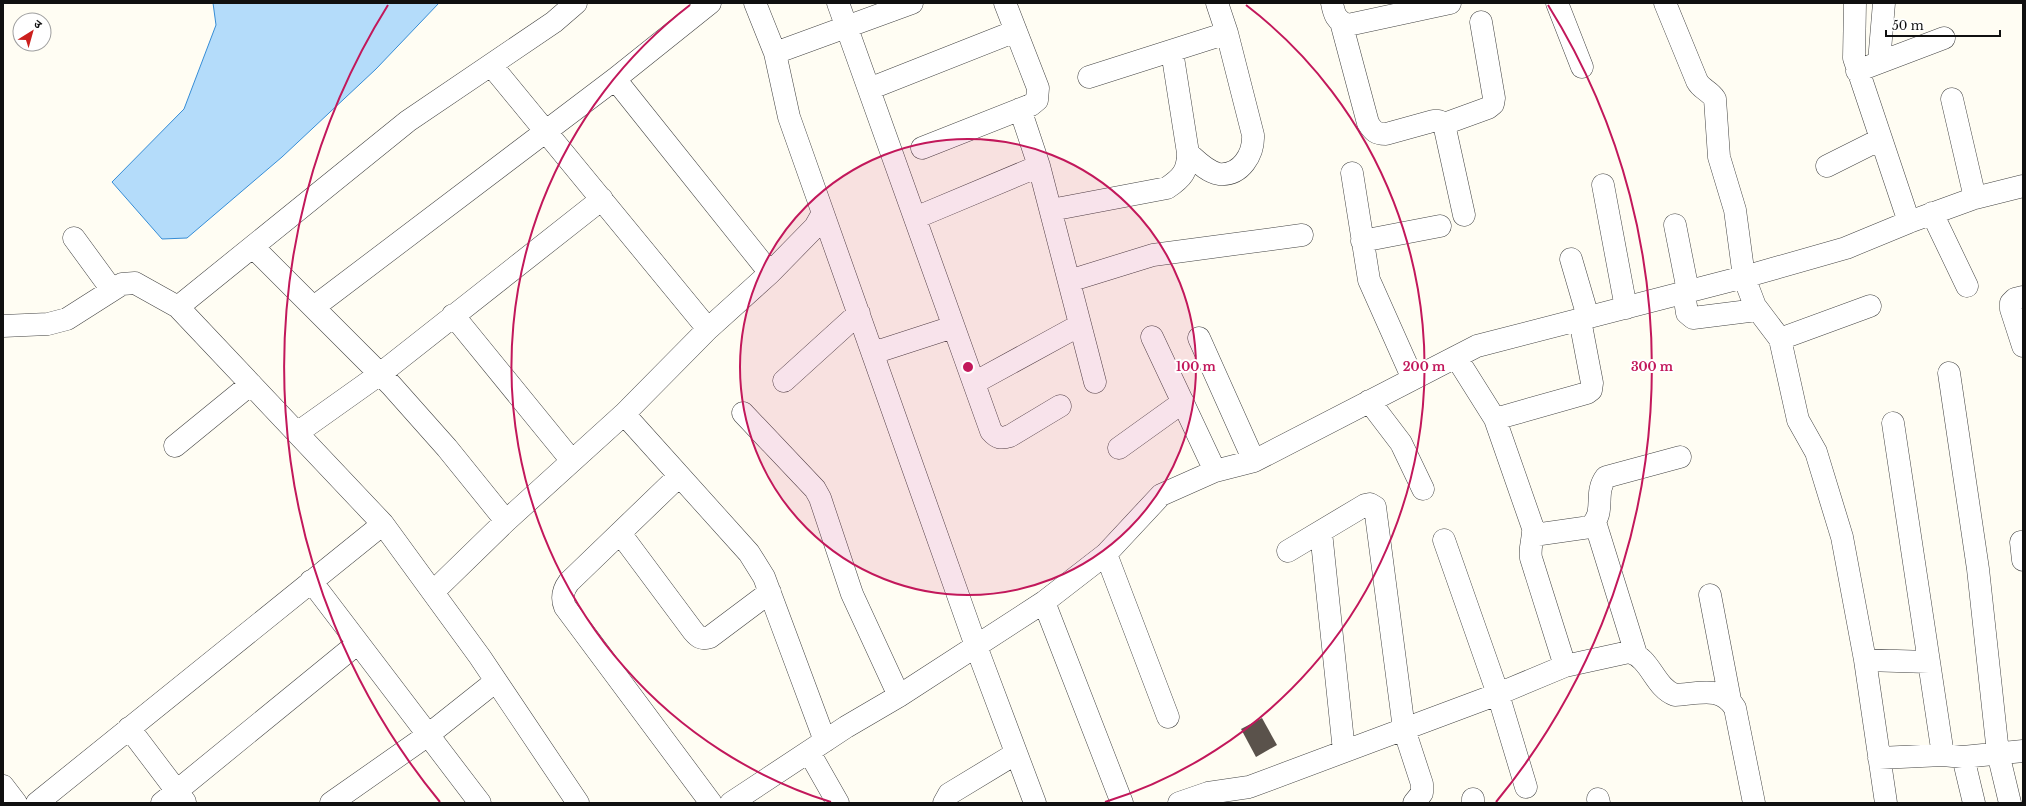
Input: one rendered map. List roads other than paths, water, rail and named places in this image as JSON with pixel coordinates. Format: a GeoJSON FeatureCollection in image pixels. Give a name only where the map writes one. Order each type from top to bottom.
{"type":"FeatureCollection","features":[{"type":"Feature","properties":{"kind":"street"},"geometry":{"type":"LineString","coordinates":[[178,307],[408,121],[554,22],[576,3]]}},
{"type":"Feature","properties":{"kind":"street"},"geometry":{"type":"LineString","coordinates":[[314,307],[545,130],[615,79],[710,3]]}},
{"type":"Feature","properties":{"kind":"street"},"geometry":{"type":"LineString","coordinates":[[755,3],[775,53],[789,117],[817,223],[859,313],[976,646],[1035,803]]}},
{"type":"Feature","properties":{"kind":"street"},"geometry":{"type":"LineString","coordinates":[[838,3],[991,431],[1002,439],[1010,436],[1060,406]]}},
{"type":"Feature","properties":{"kind":"street"},"geometry":{"type":"LineString","coordinates":[[775,53],[912,3]]}},
{"type":"Feature","properties":{"kind":"street"},"geometry":{"type":"LineString","coordinates":[[922,148],[1031,105],[1037,100],[1038,88],[1005,3]]}},
{"type":"Feature","properties":{"kind":"street"},"geometry":{"type":"LineString","coordinates":[[1188,153],[1208,170],[1219,174],[1231,171],[1244,164],[1251,154],[1253,135],[1227,33],[1217,3]]}},
{"type":"Feature","properties":{"kind":"street"},"geometry":{"type":"LineString","coordinates":[[1332,3],[1336,17],[1341,22],[1348,25],[1379,10],[1449,3]]}},
{"type":"Feature","properties":{"kind":"street"},"geometry":{"type":"LineString","coordinates":[[1556,3],[1582,67]]}},
{"type":"Feature","properties":{"kind":"street"},"geometry":{"type":"LineString","coordinates":[[1665,3],[1700,87],[1711,94],[1715,99],[1719,157],[1735,210],[1744,277],[1757,310],[1780,339],[1798,420],[1816,452],[1842,536],[1865,660],[1886,803]]}},
{"type":"Feature","properties":{"kind":"street"},"geometry":{"type":"LineString","coordinates":[[1855,3],[1853,50],[1857,71],[1909,222]]}},
{"type":"Feature","properties":{"kind":"street"},"geometry":{"type":"LineString","coordinates":[[1879,62],[1884,3]]}},
{"type":"Feature","properties":{"kind":"street"},"geometry":{"type":"LineString","coordinates":[[1341,22],[1368,123],[1372,129],[1378,134],[1386,134],[1433,121],[1439,121],[1444,124],[1464,215]]}},
{"type":"Feature","properties":{"kind":"street"},"geometry":{"type":"LineString","coordinates":[[1444,124],[1488,108],[1493,104],[1494,98],[1481,22]]}},
{"type":"Feature","properties":{"kind":"street"},"geometry":{"type":"LineString","coordinates":[[869,89],[1016,31]]}},
{"type":"Feature","properties":{"kind":"street"},"geometry":{"type":"LineString","coordinates":[[1089,77],[1227,33]]}},
{"type":"Feature","properties":{"kind":"street"},"geometry":{"type":"LineString","coordinates":[[1857,71],[1944,38]]}},
{"type":"Feature","properties":{"kind":"street"},"geometry":{"type":"LineString","coordinates":[[1051,210],[1167,188],[1180,179],[1185,173],[1188,153],[1172,51]]}},
{"type":"Feature","properties":{"kind":"street"},"geometry":{"type":"LineString","coordinates":[[491,65],[708,329]]}},
{"type":"Feature","properties":{"kind":"street"},"geometry":{"type":"LineString","coordinates":[[615,79],[770,273]]}},
{"type":"Feature","properties":{"kind":"street"},"geometry":{"type":"LineString","coordinates":[[1952,99],[1975,198]]}},
{"type":"Feature","properties":{"kind":"street"},"geometry":{"type":"LineString","coordinates":[[1020,109],[1039,166],[1095,382]]}},
{"type":"Feature","properties":{"kind":"street"},"geometry":{"type":"LineString","coordinates":[[1827,166],[1881,139]]}},
{"type":"Feature","properties":{"kind":"street"},"geometry":{"type":"LineString","coordinates":[[915,218],[1039,166]]}},
{"type":"Feature","properties":{"kind":"street"},"geometry":{"type":"LineString","coordinates":[[1352,173],[1369,280],[1413,379]]}},
{"type":"Feature","properties":{"kind":"street"},"geometry":{"type":"LineString","coordinates":[[1603,185],[1626,308]]}},
{"type":"Feature","properties":{"kind":"street"},"geometry":{"type":"LineString","coordinates":[[731,803],[817,746],[899,696],[1044,602],[1106,554],[1161,495],[1215,471],[1254,461],[1477,346],[1744,277],[1846,248],[1932,213],[1975,198],[2023,186]]}},
{"type":"Feature","properties":{"kind":"street"},"geometry":{"type":"LineString","coordinates":[[297,433],[380,374],[602,199]]}},
{"type":"Feature","properties":{"kind":"street"},"geometry":{"type":"LineString","coordinates":[[1932,213],[1967,286]]}},
{"type":"Feature","properties":{"kind":"street"},"geometry":{"type":"LineString","coordinates":[[433,592],[506,521],[624,414],[708,329],[770,273],[817,223]]}},
{"type":"Feature","properties":{"kind":"street"},"geometry":{"type":"LineString","coordinates":[[1675,225],[1686,292],[1687,313],[1693,318],[1757,310]]}},
{"type":"Feature","properties":{"kind":"street"},"geometry":{"type":"LineString","coordinates":[[1362,241],[1440,226]]}},
{"type":"Feature","properties":{"kind":"street"},"geometry":{"type":"LineString","coordinates":[[1069,281],[1153,255],[1302,235]]}},
{"type":"Feature","properties":{"kind":"street"},"geometry":{"type":"LineString","coordinates":[[74,238],[112,290]]}},
{"type":"Feature","properties":{"kind":"street"},"geometry":{"type":"LineString","coordinates":[[253,247],[380,374],[447,448],[506,521]]}},
{"type":"Feature","properties":{"kind":"street"},"geometry":{"type":"LineString","coordinates":[[1495,419],[1587,393],[1591,390],[1592,383],[1584,319],[1571,259]]}},
{"type":"Feature","properties":{"kind":"street"},"geometry":{"type":"LineString","coordinates":[[3,326],[58,322],[67,319],[122,284],[135,283],[178,307],[383,524],[496,681],[578,803]]}},
{"type":"Feature","properties":{"kind":"street"},"geometry":{"type":"LineString","coordinates":[[2023,297],[2015,299],[2011,303],[2011,309],[2023,346]]}},
{"type":"Feature","properties":{"kind":"street"},"geometry":{"type":"LineString","coordinates":[[1780,339],[1870,306]]}},
{"type":"Feature","properties":{"kind":"street"},"geometry":{"type":"LineString","coordinates":[[784,381],[859,313]]}},
{"type":"Feature","properties":{"kind":"street"},"geometry":{"type":"LineString","coordinates":[[453,315],[572,461]]}},
{"type":"Feature","properties":{"kind":"street"},"geometry":{"type":"LineString","coordinates":[[974,383],[1080,325]]}},
{"type":"Feature","properties":{"kind":"street"},"geometry":{"type":"LineString","coordinates":[[873,353],[953,327]]}},
{"type":"Feature","properties":{"kind":"street"},"geometry":{"type":"LineString","coordinates":[[1152,337],[1215,471]]}},
{"type":"Feature","properties":{"kind":"street"},"geometry":{"type":"LineString","coordinates":[[1199,338],[1254,461]]}},
{"type":"Feature","properties":{"kind":"street"},"geometry":{"type":"LineString","coordinates":[[1456,357],[1495,419],[1533,528],[1534,535],[1530,550],[1531,558],[1565,666]]}},
{"type":"Feature","properties":{"kind":"street"},"geometry":{"type":"LineString","coordinates":[[1949,373],[1978,569],[1998,753],[2010,803]]}},
{"type":"Feature","properties":{"kind":"street"},"geometry":{"type":"LineString","coordinates":[[175,446],[251,384]]}},
{"type":"Feature","properties":{"kind":"street"},"geometry":{"type":"LineString","coordinates":[[1369,401],[1401,443],[1423,488]]}},
{"type":"Feature","properties":{"kind":"street"},"geometry":{"type":"LineString","coordinates":[[1119,448],[1183,402]]}},
{"type":"Feature","properties":{"kind":"street"},"geometry":{"type":"LineString","coordinates":[[743,413],[815,489],[820,498],[852,594],[899,696]]}},
{"type":"Feature","properties":{"kind":"street"},"geometry":{"type":"LineString","coordinates":[[624,414],[749,553],[764,577],[770,592],[817,746],[838,803]]}},
{"type":"Feature","properties":{"kind":"street"},"geometry":{"type":"LineString","coordinates":[[1893,423],[1929,662],[1953,756],[1974,803]]}},
{"type":"Feature","properties":{"kind":"street"},"geometry":{"type":"LineString","coordinates":[[1534,535],[1590,527],[1599,516],[1600,488],[1606,477],[1680,458]]}},
{"type":"Feature","properties":{"kind":"street"},"geometry":{"type":"LineString","coordinates":[[679,476],[569,582],[565,588],[562,600],[565,607],[711,803]]}},
{"type":"Feature","properties":{"kind":"street"},"geometry":{"type":"LineString","coordinates":[[1288,551],[1365,505],[1370,504],[1375,507],[1404,729],[1422,784],[1422,793],[1414,803]]}},
{"type":"Feature","properties":{"kind":"street"},"geometry":{"type":"LineString","coordinates":[[1595,522],[1636,654]]}},
{"type":"Feature","properties":{"kind":"street"},"geometry":{"type":"LineString","coordinates":[[37,803],[383,524]]}},
{"type":"Feature","properties":{"kind":"street"},"geometry":{"type":"LineString","coordinates":[[1321,532],[1344,751]]}},
{"type":"Feature","properties":{"kind":"street"},"geometry":{"type":"LineString","coordinates":[[620,533],[698,637],[703,639],[710,637],[770,592]]}},
{"type":"Feature","properties":{"kind":"street"},"geometry":{"type":"LineString","coordinates":[[1444,540],[1498,694],[1526,787]]}},
{"type":"Feature","properties":{"kind":"street"},"geometry":{"type":"LineString","coordinates":[[1106,554],[1168,717]]}},
{"type":"Feature","properties":{"kind":"street"},"geometry":{"type":"LineString","coordinates":[[311,581],[480,803]]}},
{"type":"Feature","properties":{"kind":"street"},"geometry":{"type":"LineString","coordinates":[[1710,595],[1730,700]]}},
{"type":"Feature","properties":{"kind":"street"},"geometry":{"type":"LineString","coordinates":[[1044,602],[1122,803]]}},
{"type":"Feature","properties":{"kind":"street"},"geometry":{"type":"LineString","coordinates":[[129,728],[175,799],[358,643]]}},
{"type":"Feature","properties":{"kind":"street"},"geometry":{"type":"LineString","coordinates":[[1187,802],[1208,793],[1252,795],[1344,751],[1498,694],[1565,666],[1629,652],[1636,654],[1642,659],[1661,686],[1669,693],[1675,695],[1716,692],[1724,695],[1730,700],[1735,708],[1754,803]]}},
{"type":"Feature","properties":{"kind":"street"},"geometry":{"type":"LineString","coordinates":[[1865,660],[1929,662]]}},
{"type":"Feature","properties":{"kind":"street"},"geometry":{"type":"LineString","coordinates":[[343,799],[428,735],[496,681]]}},
{"type":"Feature","properties":{"kind":"street"},"geometry":{"type":"LineString","coordinates":[[1879,758],[1953,756],[2023,751]]}},
{"type":"Feature","properties":{"kind":"street"},"geometry":{"type":"LineString","coordinates":[[944,803],[949,794],[1016,754]]}},
{"type":"Feature","properties":{"kind":"street"},"geometry":{"type":"LineString","coordinates":[[3,786],[16,803]]}},
{"type":"Feature","properties":{"kind":"water"},"geometry":{"type":"Polygon","coordinates":[[[213,3],[439,3],[376,69],[282,157],[187,238],[162,239],[112,182],[184,109],[216,25],[213,3]]]}}]}
